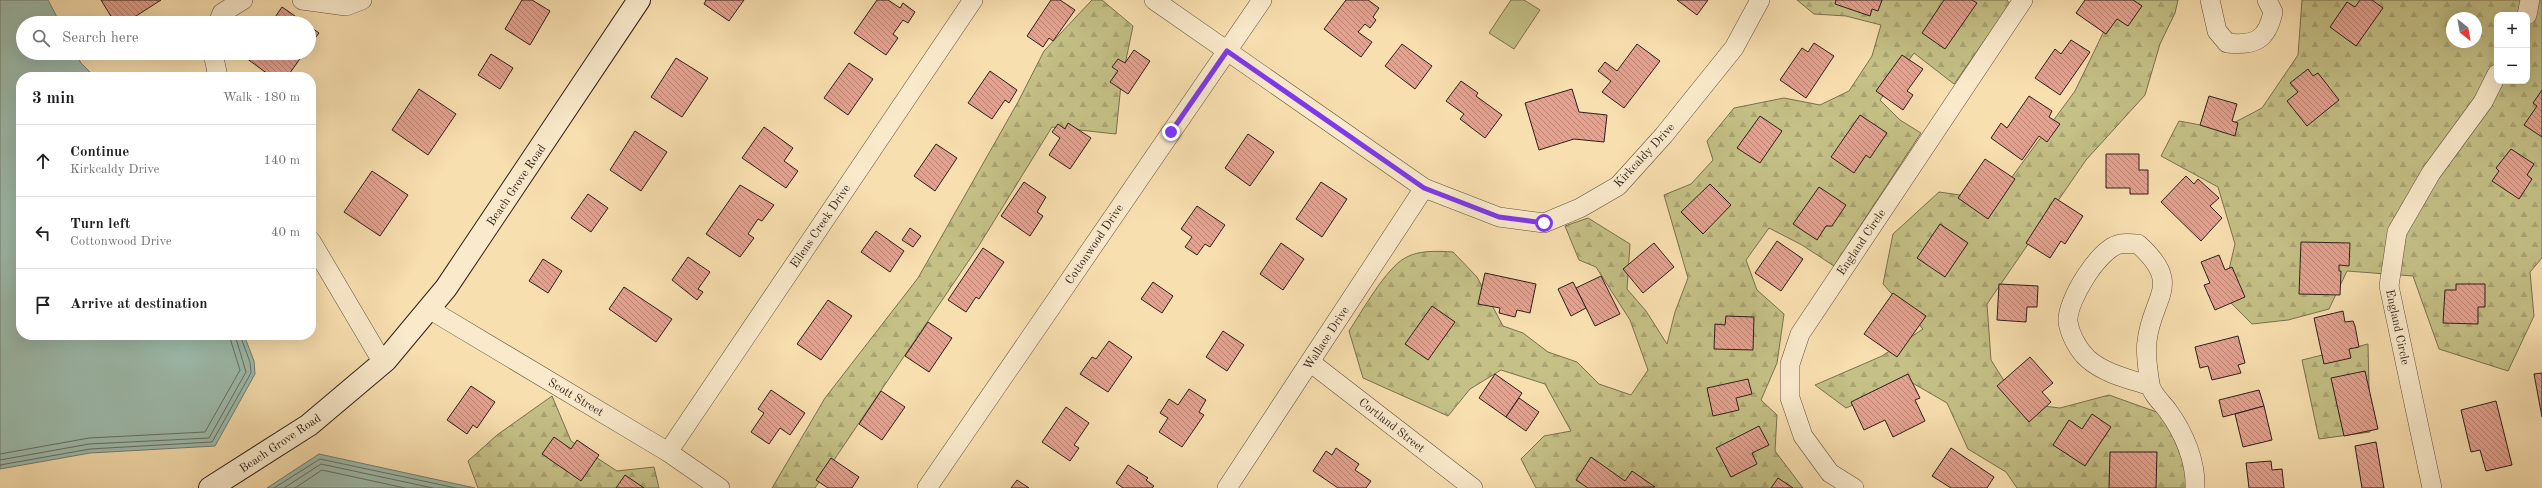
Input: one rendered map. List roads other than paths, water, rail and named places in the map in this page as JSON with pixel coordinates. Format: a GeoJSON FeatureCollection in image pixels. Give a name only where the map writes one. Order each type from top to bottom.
{"type":"FeatureCollection","features":[{"type":"Feature","properties":{"kind":"street"},"geometry":{"type":"LineString","coordinates":[[221,16],[222,12],[243,0]]}},
{"type":"Feature","properties":{"kind":"street"},"geometry":{"type":"LineString","coordinates":[[302,0],[346,6],[362,0]]}},
{"type":"Feature","properties":{"kind":"street","name":"Beach Grove Road"},"geometry":{"type":"LineString","coordinates":[[210,488],[309,425],[383,363],[446,288],[518,183],[639,0]]}},
{"type":"Feature","properties":{"kind":"street","name":"Ellens Creek Drive"},"geometry":{"type":"LineString","coordinates":[[668,452],[973,0]]}},
{"type":"Feature","properties":{"kind":"street","name":"Kirkcaldy Drive"},"geometry":{"type":"LineString","coordinates":[[1154,0],[1424,188],[1499,217],[1544,223],[1580,208],[1618,186],[1664,135],[1734,48],[1760,0]]}},
{"type":"Feature","properties":{"kind":"street","name":"Cottonwood Drive"},"geometry":{"type":"LineString","coordinates":[[927,488],[1262,0]]}},
{"type":"Feature","properties":{"kind":"street","name":"England Circle"},"geometry":{"type":"LineString","coordinates":[[1854,488],[1830,472],[1803,436],[1790,398],[1790,364],[1800,334],[2023,0]]}},
{"type":"Feature","properties":{"kind":"street"},"geometry":{"type":"LineString","coordinates":[[2210,0],[2218,31],[2227,43],[2244,45],[2258,40],[2269,29],[2273,12],[2267,0]]}},
{"type":"Feature","properties":{"kind":"street"},"geometry":{"type":"LineString","coordinates":[[2528,12],[2530,0]]}},
{"type":"Feature","properties":{"kind":"street"},"geometry":{"type":"LineString","coordinates":[[214,60],[217,72]]}},
{"type":"Feature","properties":{"kind":"street","name":"England Circle"},"geometry":{"type":"LineString","coordinates":[[2432,488],[2389,286],[2397,232],[2431,173],[2483,102],[2494,80]]}},
{"type":"Feature","properties":{"kind":"street","name":"Wallace Drive"},"geometry":{"type":"LineString","coordinates":[[1227,488],[1424,188]]}},
{"type":"Feature","properties":{"kind":"street"},"geometry":{"type":"LineString","coordinates":[[2150,386],[2103,369],[2088,359],[2076,344],[2068,322],[2075,296],[2088,274],[2099,258],[2119,244],[2138,244],[2154,258],[2160,269],[2163,286],[2147,341],[2150,386],[2175,421],[2190,453],[2195,488]]}},
{"type":"Feature","properties":{"kind":"street"},"geometry":{"type":"LineString","coordinates":[[316,249],[383,363]]}},
{"type":"Feature","properties":{"kind":"street","name":"Scott Street"},"geometry":{"type":"LineString","coordinates":[[429,309],[668,452],[720,488]]}},
{"type":"Feature","properties":{"kind":"street","name":"Cortland Street"},"geometry":{"type":"LineString","coordinates":[[1310,362],[1473,488]]}},
{"type":"Feature","properties":{"kind":"water"},"geometry":{"type":"Polygon","coordinates":[[[0,0],[48,0],[56,16],[16,16],[16,60],[79,60],[90,72],[16,72],[16,340],[246,340],[254,361],[255,374],[215,446],[90,453],[0,469],[0,0]]]}},
{"type":"Feature","properties":{"kind":"water"},"geometry":{"type":"Polygon","coordinates":[[[319,454],[475,488],[267,488],[319,454]]]}}]}
